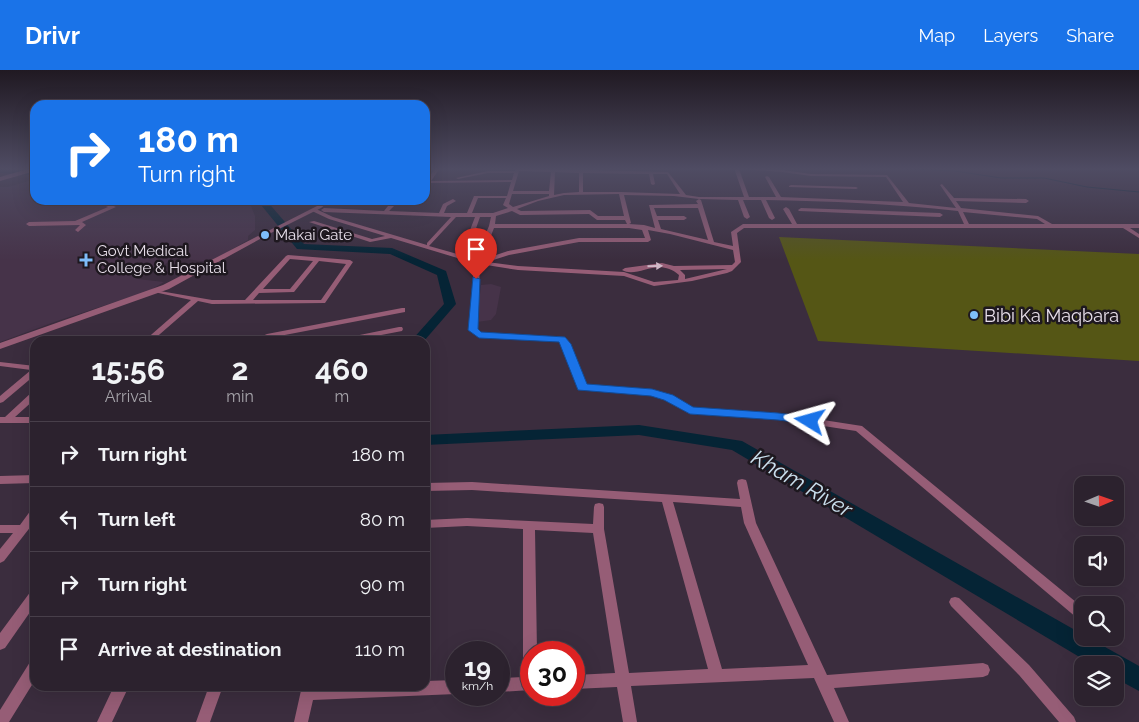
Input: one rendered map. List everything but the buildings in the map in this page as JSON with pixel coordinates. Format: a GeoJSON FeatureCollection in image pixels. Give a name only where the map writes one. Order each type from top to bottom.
{"type":"FeatureCollection","features":[{"type":"Feature","properties":{"kind":"street"},"geometry":{"type":"LineString","coordinates":[[470,215],[476,198]]}},
{"type":"Feature","properties":{"kind":"street"},"geometry":{"type":"LineString","coordinates":[[508,198],[506,205],[520,213],[590,212],[596,218],[627,218]]}},
{"type":"Feature","properties":{"kind":"street"},"geometry":{"type":"LineString","coordinates":[[319,209],[441,215],[494,215],[541,198]]}},
{"type":"Feature","properties":{"kind":"street"},"geometry":{"type":"LineString","coordinates":[[622,198],[629,226]]}},
{"type":"Feature","properties":{"kind":"street"},"geometry":{"type":"LineString","coordinates":[[699,198],[712,243]]}},
{"type":"Feature","properties":{"kind":"street"},"geometry":{"type":"LineString","coordinates":[[740,198],[747,217]]}},
{"type":"Feature","properties":{"kind":"street"},"geometry":{"type":"LineString","coordinates":[[762,198],[772,218]]}},
{"type":"Feature","properties":{"kind":"street"},"geometry":{"type":"LineString","coordinates":[[787,198],[907,204],[1038,218]]}},
{"type":"Feature","properties":{"kind":"street"},"geometry":{"type":"LineString","coordinates":[[862,198],[864,202]]}},
{"type":"Feature","properties":{"kind":"street"},"geometry":{"type":"LineString","coordinates":[[903,198],[907,204]]}},
{"type":"Feature","properties":{"kind":"street"},"geometry":{"type":"LineString","coordinates":[[797,199],[807,225]]}},
{"type":"Feature","properties":{"kind":"street"},"geometry":{"type":"LineString","coordinates":[[951,199],[1026,200],[1030,207]]}},
{"type":"Feature","properties":{"kind":"street"},"geometry":{"type":"LineString","coordinates":[[951,199],[960,210],[967,226]]}},
{"type":"Feature","properties":{"kind":"street"},"geometry":{"type":"LineString","coordinates":[[441,215],[445,205],[453,201]]}},
{"type":"Feature","properties":{"kind":"street"},"geometry":{"type":"LineString","coordinates":[[0,346],[156,291],[211,265],[265,234],[319,209],[323,205]]}},
{"type":"Feature","properties":{"kind":"street"},"geometry":{"type":"LineString","coordinates":[[384,213],[391,205]]}},
{"type":"Feature","properties":{"kind":"street"},"geometry":{"type":"LineString","coordinates":[[29,224],[77,222],[112,207],[109,206]]}},
{"type":"Feature","properties":{"kind":"street"},"geometry":{"type":"LineString","coordinates":[[658,230],[651,206],[701,206]]}},
{"type":"Feature","properties":{"kind":"street"},"geometry":{"type":"LineString","coordinates":[[786,208],[795,225]]}},
{"type":"Feature","properties":{"kind":"street"},"geometry":{"type":"LineString","coordinates":[[319,209],[331,218],[481,260],[518,268],[636,273],[654,265],[674,268],[733,267]]}},
{"type":"Feature","properties":{"kind":"street"},"geometry":{"type":"LineString","coordinates":[[319,209],[335,217],[481,260],[527,249],[579,240],[648,240],[644,228]]}},
{"type":"Feature","properties":{"kind":"street"},"geometry":{"type":"LineString","coordinates":[[801,210],[940,215]]}},
{"type":"Feature","properties":{"kind":"street"},"geometry":{"type":"LineString","coordinates":[[1034,213],[1038,218],[1051,226]]}},
{"type":"Feature","properties":{"kind":"street"},"geometry":{"type":"LineString","coordinates":[[430,244],[455,215]]}},
{"type":"Feature","properties":{"kind":"street"},"geometry":{"type":"LineString","coordinates":[[464,254],[478,215]]}},
{"type":"Feature","properties":{"kind":"street"},"geometry":{"type":"LineString","coordinates":[[494,215],[481,260],[473,330],[479,335],[562,339],[566,344],[582,387],[652,392],[668,398],[690,411],[778,416],[859,428],[1074,607]]}},
{"type":"Feature","properties":{"kind":"street"},"geometry":{"type":"LineString","coordinates":[[654,218],[684,218]]}},
{"type":"Feature","properties":{"kind":"street"},"geometry":{"type":"LineString","coordinates":[[77,222],[83,225],[78,230]]}},
{"type":"Feature","properties":{"kind":"street"},"geometry":{"type":"LineString","coordinates":[[312,222],[372,241],[392,236]]}},
{"type":"Feature","properties":{"kind":"street"},"geometry":{"type":"LineString","coordinates":[[492,226],[629,226],[658,230],[736,249]]}},
{"type":"Feature","properties":{"kind":"street"},"geometry":{"type":"LineString","coordinates":[[636,273],[654,284],[716,275],[731,270],[738,262],[734,232],[743,226],[1139,226]]}},
{"type":"Feature","properties":{"kind":"street"},"geometry":{"type":"LineString","coordinates":[[1124,227],[1139,236]]}},
{"type":"Feature","properties":{"kind":"street"},"geometry":{"type":"LineString","coordinates":[[156,291],[212,302],[247,302],[323,302],[350,262],[288,257],[247,302]]}},
{"type":"Feature","properties":{"kind":"street"},"geometry":{"type":"LineString","coordinates":[[257,290],[292,291],[318,259]]}},
{"type":"Feature","properties":{"kind":"street"},"geometry":{"type":"LineString","coordinates":[[674,268],[681,273],[681,280]]}},
{"type":"Feature","properties":{"kind":"street"},"geometry":{"type":"LineString","coordinates":[[154,336],[196,299]]}},
{"type":"Feature","properties":{"kind":"street"},"geometry":{"type":"LineString","coordinates":[[267,336],[402,310]]}},
{"type":"Feature","properties":{"kind":"street"},"geometry":{"type":"LineString","coordinates":[[365,336],[399,329]]}},
{"type":"Feature","properties":{"kind":"street"},"geometry":{"type":"LineString","coordinates":[[0,364],[30,368]]}},
{"type":"Feature","properties":{"kind":"street"},"geometry":{"type":"LineString","coordinates":[[0,400],[30,373]]}},
{"type":"Feature","properties":{"kind":"street"},"geometry":{"type":"LineString","coordinates":[[3,420],[30,398]]}},
{"type":"Feature","properties":{"kind":"street"},"geometry":{"type":"LineString","coordinates":[[3,420],[30,420]]}},
{"type":"Feature","properties":{"kind":"street"},"geometry":{"type":"LineString","coordinates":[[1,482],[30,479]]}},
{"type":"Feature","properties":{"kind":"street"},"geometry":{"type":"LineString","coordinates":[[742,483],[750,523],[842,722]]}},
{"type":"Feature","properties":{"kind":"street"},"geometry":{"type":"LineString","coordinates":[[430,487],[472,486],[746,503]]}},
{"type":"Feature","properties":{"kind":"street"},"geometry":{"type":"LineString","coordinates":[[666,497],[717,676]]}},
{"type":"Feature","properties":{"kind":"street"},"geometry":{"type":"LineString","coordinates":[[599,507],[598,529],[630,722]]}},
{"type":"Feature","properties":{"kind":"street"},"geometry":{"type":"LineString","coordinates":[[0,558],[30,519]]}},
{"type":"Feature","properties":{"kind":"street"},"geometry":{"type":"LineString","coordinates":[[430,524],[467,522],[598,529]]}},
{"type":"Feature","properties":{"kind":"street"},"geometry":{"type":"LineString","coordinates":[[529,525],[530,641]]}},
{"type":"Feature","properties":{"kind":"street"},"geometry":{"type":"LineString","coordinates":[[0,529],[21,529]]}},
{"type":"Feature","properties":{"kind":"street"},"geometry":{"type":"LineString","coordinates":[[0,644],[30,602]]}},
{"type":"Feature","properties":{"kind":"street"},"geometry":{"type":"LineString","coordinates":[[955,602],[1024,670],[1069,722]]}},
{"type":"Feature","properties":{"kind":"street"},"geometry":{"type":"LineString","coordinates":[[585,681],[717,676],[821,676],[983,670]]}},
{"type":"Feature","properties":{"kind":"street"},"geometry":{"type":"LineString","coordinates":[[1,722],[30,675]]}},
{"type":"Feature","properties":{"kind":"street"},"geometry":{"type":"LineString","coordinates":[[430,687],[445,687]]}},
{"type":"Feature","properties":{"kind":"street"},"geometry":{"type":"LineString","coordinates":[[104,722],[120,691]]}},
{"type":"Feature","properties":{"kind":"street"},"geometry":{"type":"LineString","coordinates":[[203,722],[214,691]]}},
{"type":"Feature","properties":{"kind":"street"},"geometry":{"type":"LineString","coordinates":[[300,722],[308,691]]}},
{"type":"Feature","properties":{"kind":"shaded area","name":"Govt Medical College & Hospital"},"geometry":{"type":"Polygon","coordinates":[[[0,198],[30,198],[30,205],[251,205],[255,216],[255,230],[248,236],[248,240],[210,262],[176,258],[138,279],[164,282],[149,291],[0,342],[0,198]]]}},
{"type":"Feature","properties":{"kind":"shaded area","name":"Bibi Ka Maqbara"},"geometry":{"type":"Polygon","coordinates":[[[779,237],[1139,254],[1139,361],[818,341],[779,237]]]}},
{"type":"Feature","properties":{"kind":"shaded area"},"geometry":{"type":"Polygon","coordinates":[[[491,284],[501,287],[496,314],[491,320],[477,322],[481,285],[491,284]]]}},
{"type":"Feature","properties":{"kind":"waterway","name":"Kham River"},"geometry":{"type":"LineString","coordinates":[[265,205],[301,247],[392,251],[442,273],[450,304],[421,336]]}},
{"type":"Feature","properties":{"kind":"waterway","name":"Kham River"},"geometry":{"type":"LineString","coordinates":[[430,440],[639,430],[736,445],[1139,679]]}},
{"type":"Feature","properties":{"kind":"place","name":"Makai Gate"},"geometry":{"type":"Point","coordinates":[265,235]}},
{"type":"Feature","properties":{"kind":"place","name":"Govt Medical College & Hospital"},"geometry":{"type":"Point","coordinates":[86,260]}},
{"type":"Feature","properties":{"kind":"place","name":"Bibi Ka Maqbara"},"geometry":{"type":"Point","coordinates":[974,315]}},
{"type":"Feature","properties":{"kind":"route"},"geometry":{"type":"LineString","coordinates":[[476,279],[473,330],[479,335],[553,337],[562,339],[566,344],[582,387],[652,392],[668,398],[690,411],[778,416],[810,421]]}}]}
